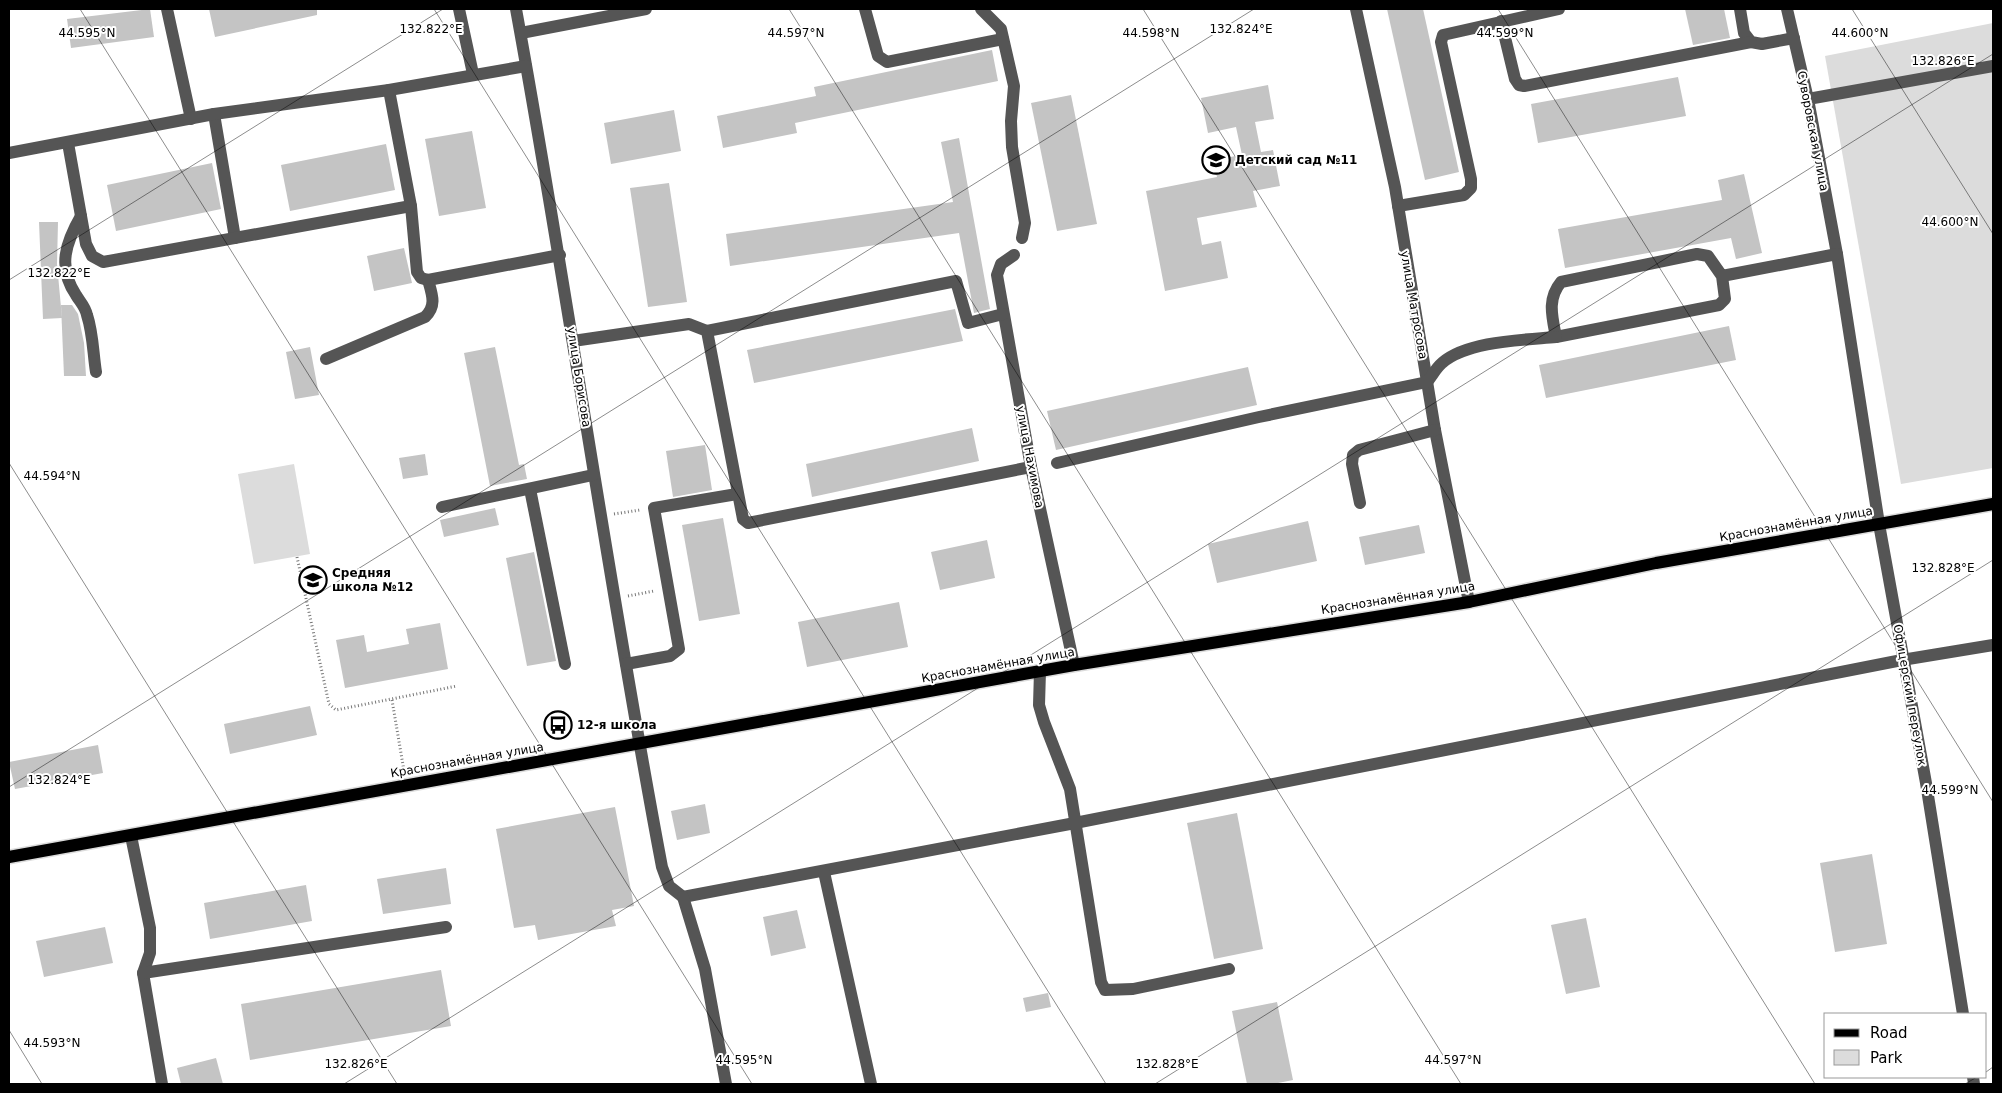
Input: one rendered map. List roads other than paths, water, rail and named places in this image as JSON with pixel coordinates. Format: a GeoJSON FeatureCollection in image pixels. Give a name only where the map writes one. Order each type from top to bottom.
{"type":"FeatureCollection","features":[{"type":"Feature","properties":{"kind":"main road","name":"Краснознамённая улица"},"geometry":{"type":"LineString","coordinates":[[9,857],[1074,665],[1469,602],[1656,563],[1993,504]]}},
{"type":"Feature","properties":{"kind":"street"},"geometry":{"type":"LineString","coordinates":[[167,9],[191,119]]}},
{"type":"Feature","properties":{"kind":"street"},"geometry":{"type":"LineString","coordinates":[[459,9],[473,74]]}},
{"type":"Feature","properties":{"kind":"street","name":"улица Борисова"},"geometry":{"type":"LineString","coordinates":[[516,9],[560,255],[593,475],[638,745],[662,867],[669,886],[683,897]]}},
{"type":"Feature","properties":{"kind":"street"},"geometry":{"type":"LineString","coordinates":[[521,33],[646,9]]}},
{"type":"Feature","properties":{"kind":"street"},"geometry":{"type":"LineString","coordinates":[[865,9],[878,56],[886,62],[1003,39]]}},
{"type":"Feature","properties":{"kind":"street"},"geometry":{"type":"LineString","coordinates":[[981,9],[1001,29],[1014,86],[1012,138],[1025,224],[1022,238]]}},
{"type":"Feature","properties":{"kind":"street","name":"улица Матросова"},"geometry":{"type":"LineString","coordinates":[[1356,9],[1398,206],[1435,430],[1469,602]]}},
{"type":"Feature","properties":{"kind":"street"},"geometry":{"type":"LineString","coordinates":[[1398,206],[1464,195],[1471,188],[1472,180],[1441,42],[1443,35],[1559,9]]}},
{"type":"Feature","properties":{"kind":"street"},"geometry":{"type":"LineString","coordinates":[[1740,9],[1744,33],[1751,42]]}},
{"type":"Feature","properties":{"kind":"street","name":"Суворовская улица"},"geometry":{"type":"LineString","coordinates":[[1787,9],[1808,99],[1837,254],[1879,524]]}},
{"type":"Feature","properties":{"kind":"street"},"geometry":{"type":"LineString","coordinates":[[1501,21],[1515,79],[1519,85],[1524,86],[1751,42],[1762,44],[1794,38]]}},
{"type":"Feature","properties":{"kind":"street"},"geometry":{"type":"LineString","coordinates":[[9,153],[214,114],[389,90],[526,66]]}},
{"type":"Feature","properties":{"kind":"street"},"geometry":{"type":"LineString","coordinates":[[1808,99],[1993,66]]}},
{"type":"Feature","properties":{"kind":"street"},"geometry":{"type":"LineString","coordinates":[[326,359],[425,316],[432,310],[434,303],[428,280],[417,272],[411,206],[389,90]]}},
{"type":"Feature","properties":{"kind":"street"},"geometry":{"type":"LineString","coordinates":[[214,114],[236,238]]}},
{"type":"Feature","properties":{"kind":"street"},"geometry":{"type":"LineString","coordinates":[[68,143],[88,250],[103,262],[411,206]]}},
{"type":"Feature","properties":{"kind":"street"},"geometry":{"type":"LineString","coordinates":[[81,216],[69,237],[65,256],[66,268],[69,281],[88,316],[96,372]]}},
{"type":"Feature","properties":{"kind":"street"},"geometry":{"type":"LineString","coordinates":[[1057,463],[1259,417],[1427,382],[1442,363],[1465,352],[1496,343],[1556,337],[1720,305],[1725,299],[1722,276],[1708,256],[1698,254],[1561,282],[1554,290],[1550,304],[1556,337]]}},
{"type":"Feature","properties":{"kind":"street"},"geometry":{"type":"LineString","coordinates":[[1722,276],[1837,254]]}},
{"type":"Feature","properties":{"kind":"street"},"geometry":{"type":"LineString","coordinates":[[428,280],[560,255]]}},
{"type":"Feature","properties":{"kind":"street","name":"улица Нахимова"},"geometry":{"type":"LineString","coordinates":[[1014,255],[1001,264],[997,275],[1031,467],[1074,665]]}},
{"type":"Feature","properties":{"kind":"street"},"geometry":{"type":"LineString","coordinates":[[573,341],[689,324],[707,331],[956,281],[968,323],[1003,314]]}},
{"type":"Feature","properties":{"kind":"street"},"geometry":{"type":"LineString","coordinates":[[707,331],[737,494],[743,519],[748,522],[1031,467]]}},
{"type":"Feature","properties":{"kind":"street"},"geometry":{"type":"LineString","coordinates":[[1360,503],[1352,464],[1353,456],[1359,450],[1435,430]]}},
{"type":"Feature","properties":{"kind":"street"},"geometry":{"type":"LineString","coordinates":[[442,507],[593,475]]}},
{"type":"Feature","properties":{"kind":"street"},"geometry":{"type":"LineString","coordinates":[[530,489],[564,664]]}},
{"type":"Feature","properties":{"kind":"street"},"geometry":{"type":"LineString","coordinates":[[626,664],[670,656],[679,649],[654,508],[737,494]]}},
{"type":"Feature","properties":{"kind":"street","name":"Офицерский переулок"},"geometry":{"type":"LineString","coordinates":[[1879,524],[1902,660],[1926,783],[1963,1013]]}},
{"type":"Feature","properties":{"kind":"street"},"geometry":{"type":"LineString","coordinates":[[726,1084],[705,969],[683,897],[824,872],[1902,660],[1993,645]]}},
{"type":"Feature","properties":{"kind":"street"},"geometry":{"type":"LineString","coordinates":[[1040,671],[1039,705],[1070,788],[1101,982],[1105,990],[1133,989],[1229,969]]}},
{"type":"Feature","properties":{"kind":"street"},"geometry":{"type":"LineString","coordinates":[[131,836],[151,940],[143,973],[162,1084]]}},
{"type":"Feature","properties":{"kind":"street"},"geometry":{"type":"LineString","coordinates":[[824,872],[871,1084]]}},
{"type":"Feature","properties":{"kind":"street"},"geometry":{"type":"LineString","coordinates":[[143,973],[446,927]]}},
{"type":"Feature","properties":{"kind":"place","name":"Детский сад №11"},"geometry":{"type":"Point","coordinates":[1216,160]}},
{"type":"Feature","properties":{"kind":"place","name":"Средняя школа №12"},"geometry":{"type":"Point","coordinates":[313,580]}},
{"type":"Feature","properties":{"kind":"place","name":"12-я школа"},"geometry":{"type":"Point","coordinates":[558,725]}}]}
